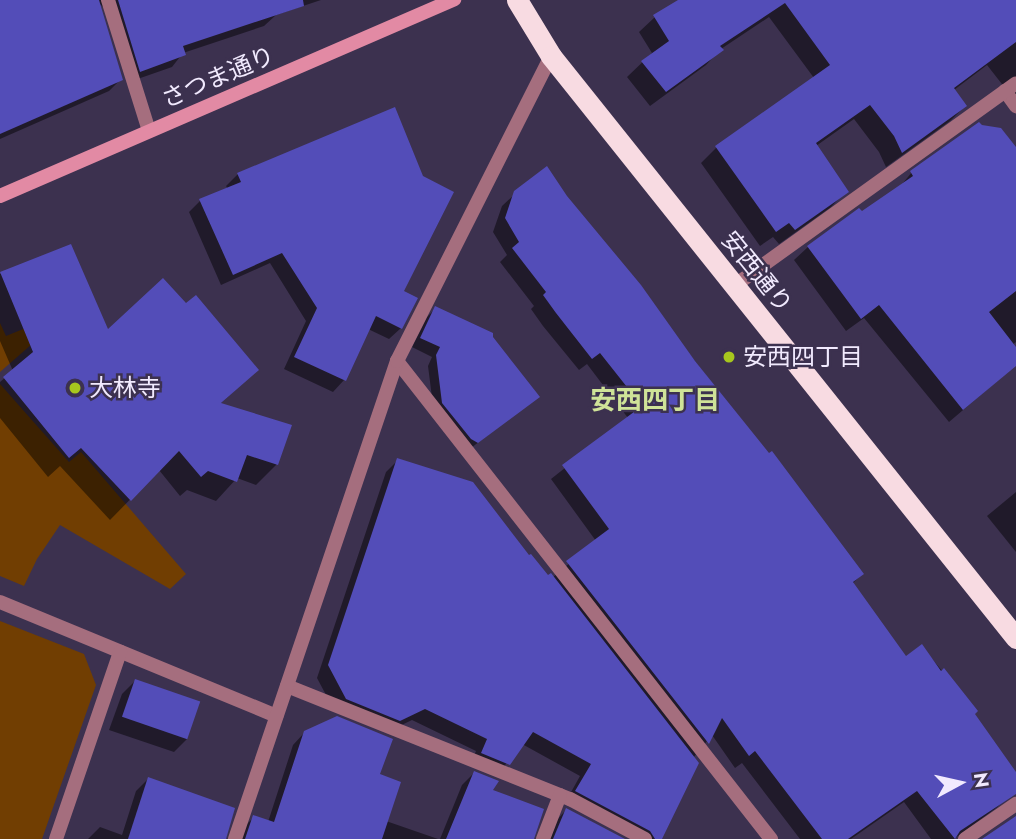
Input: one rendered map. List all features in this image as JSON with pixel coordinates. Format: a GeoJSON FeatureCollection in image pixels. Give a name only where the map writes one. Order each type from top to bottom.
{"type":"FeatureCollection","features":[{"type":"Feature","properties":{"kind":"main road","name":"さつま通り"},"geometry":{"type":"LineString","coordinates":[[0,196],[454,0]]}},
{"type":"Feature","properties":{"kind":"main road"},"geometry":{"type":"LineString","coordinates":[[517,0],[551,56],[1016,638]]}},
{"type":"Feature","properties":{"kind":"street"},"geometry":{"type":"LineString","coordinates":[[108,0],[149,131]]}},
{"type":"Feature","properties":{"kind":"street"},"geometry":{"type":"LineString","coordinates":[[235,839],[397,361],[551,56]]}},
{"type":"Feature","properties":{"kind":"street"},"geometry":{"type":"LineString","coordinates":[[734,286],[1011,87],[1016,106]]}},
{"type":"Feature","properties":{"kind":"street"},"geometry":{"type":"LineString","coordinates":[[397,361],[771,839]]}},
{"type":"Feature","properties":{"kind":"street"},"geometry":{"type":"LineString","coordinates":[[0,602],[276,716]]}},
{"type":"Feature","properties":{"kind":"street"},"geometry":{"type":"LineString","coordinates":[[56,839],[120,652]]}},
{"type":"Feature","properties":{"kind":"street"},"geometry":{"type":"LineString","coordinates":[[286,686],[560,795],[645,839]]}},
{"type":"Feature","properties":{"kind":"street"},"geometry":{"type":"LineString","coordinates":[[543,839],[560,795]]}},
{"type":"Feature","properties":{"kind":"street"},"geometry":{"type":"LineString","coordinates":[[965,839],[1016,804]]}},
{"type":"Feature","properties":{"kind":"shaded area"},"geometry":{"type":"Polygon","coordinates":[[[0,323],[6,336],[33,325],[40,337],[0,372],[0,323]]]}},
{"type":"Feature","properties":{"kind":"shaded area"},"geometry":{"type":"Polygon","coordinates":[[[0,384],[69,462],[81,452],[186,574],[170,589],[60,525],[37,559],[24,586],[0,576],[0,384]]]}},
{"type":"Feature","properties":{"kind":"shaded area"},"geometry":{"type":"Polygon","coordinates":[[[0,621],[84,654],[96,685],[42,839],[0,839],[0,621]]]}},
{"type":"Feature","properties":{"kind":"building"},"geometry":{"type":"Polygon","coordinates":[[[0,0],[99,0],[123,80],[0,134],[0,0]]]}},
{"type":"Feature","properties":{"kind":"building"},"geometry":{"type":"Polygon","coordinates":[[[118,0],[303,0],[304,6],[183,46],[186,55],[140,72],[118,0]]]}},
{"type":"Feature","properties":{"kind":"building"},"geometry":{"type":"Polygon","coordinates":[[[678,0],[1016,0],[1016,42],[954,88],[967,106],[902,153],[894,136],[870,105],[816,143],[849,192],[795,230],[789,223],[776,232],[715,146],[830,65],[785,3],[720,46],[724,50],[666,92],[641,61],[669,41],[653,15],[678,0]]]}},
{"type":"Feature","properties":{"kind":"building"},"geometry":{"type":"Polygon","coordinates":[[[395,107],[423,176],[454,192],[404,291],[418,298],[402,329],[376,316],[346,381],[294,357],[317,308],[282,253],[233,275],[199,199],[241,182],[237,173],[395,107]]]}},
{"type":"Feature","properties":{"kind":"building"},"geometry":{"type":"Polygon","coordinates":[[[979,122],[982,125],[1001,128],[1016,147],[1016,291],[989,312],[1016,347],[1016,366],[963,410],[879,305],[861,319],[807,246],[859,208],[862,211],[913,176],[910,171],[979,122]]]}},
{"type":"Feature","properties":{"kind":"building"},"geometry":{"type":"Polygon","coordinates":[[[547,166],[567,196],[641,285],[695,361],[769,453],[772,451],[864,574],[853,582],[906,656],[922,644],[941,671],[944,668],[978,711],[975,714],[1016,772],[1016,794],[960,831],[955,839],[917,791],[848,839],[822,839],[755,751],[749,756],[722,718],[709,744],[566,561],[609,529],[562,465],[642,406],[600,353],[592,359],[543,295],[546,292],[512,248],[519,242],[505,218],[514,191],[547,166]]]}},
{"type":"Feature","properties":{"kind":"building"},"geometry":{"type":"Polygon","coordinates":[[[71,244],[108,329],[163,278],[186,303],[196,295],[259,370],[221,403],[292,425],[278,465],[247,455],[237,482],[208,471],[201,477],[179,451],[131,501],[81,448],[69,458],[3,377],[33,352],[0,272],[71,244]]]}},
{"type":"Feature","properties":{"kind":"building"},"geometry":{"type":"Polygon","coordinates":[[[435,306],[493,333],[493,337],[540,397],[478,443],[471,439],[442,403],[436,355],[440,347],[420,338],[435,306]]]}},
{"type":"Feature","properties":{"kind":"building"},"geometry":{"type":"Polygon","coordinates":[[[397,458],[473,482],[529,555],[531,554],[548,575],[551,573],[699,763],[662,839],[655,839],[650,831],[575,791],[591,764],[533,732],[510,765],[481,753],[487,739],[425,709],[400,721],[346,699],[328,665],[397,458]]]}},
{"type":"Feature","properties":{"kind":"building"},"geometry":{"type":"Polygon","coordinates":[[[135,679],[200,701],[187,739],[122,717],[135,679]]]}},
{"type":"Feature","properties":{"kind":"building"},"geometry":{"type":"Polygon","coordinates":[[[337,716],[393,739],[380,774],[401,782],[382,839],[245,839],[253,815],[274,822],[304,731],[337,716]]]}},
{"type":"Feature","properties":{"kind":"building"},"geometry":{"type":"Polygon","coordinates":[[[474,771],[499,781],[493,790],[544,809],[534,839],[446,839],[474,771]]]}},
{"type":"Feature","properties":{"kind":"building"},"geometry":{"type":"Polygon","coordinates":[[[148,777],[235,808],[226,839],[128,839],[148,777]]]}},
{"type":"Feature","properties":{"kind":"building"},"geometry":{"type":"Polygon","coordinates":[[[566,808],[625,839],[553,839],[566,808]]]}},
{"type":"Feature","properties":{"kind":"building"},"geometry":{"type":"Polygon","coordinates":[[[1016,816],[1016,839],[982,839],[1016,816]]]}},
{"type":"Feature","properties":{"kind":"place","name":"安西四丁目"},"geometry":{"type":"Point","coordinates":[729,357]}},
{"type":"Feature","properties":{"kind":"place","name":"大林寺"},"geometry":{"type":"Point","coordinates":[75,388]}},
{"type":"Feature","properties":{"kind":"district","name":"安西四丁目"},"geometry":{"type":"Point","coordinates":[655,401]}}]}
